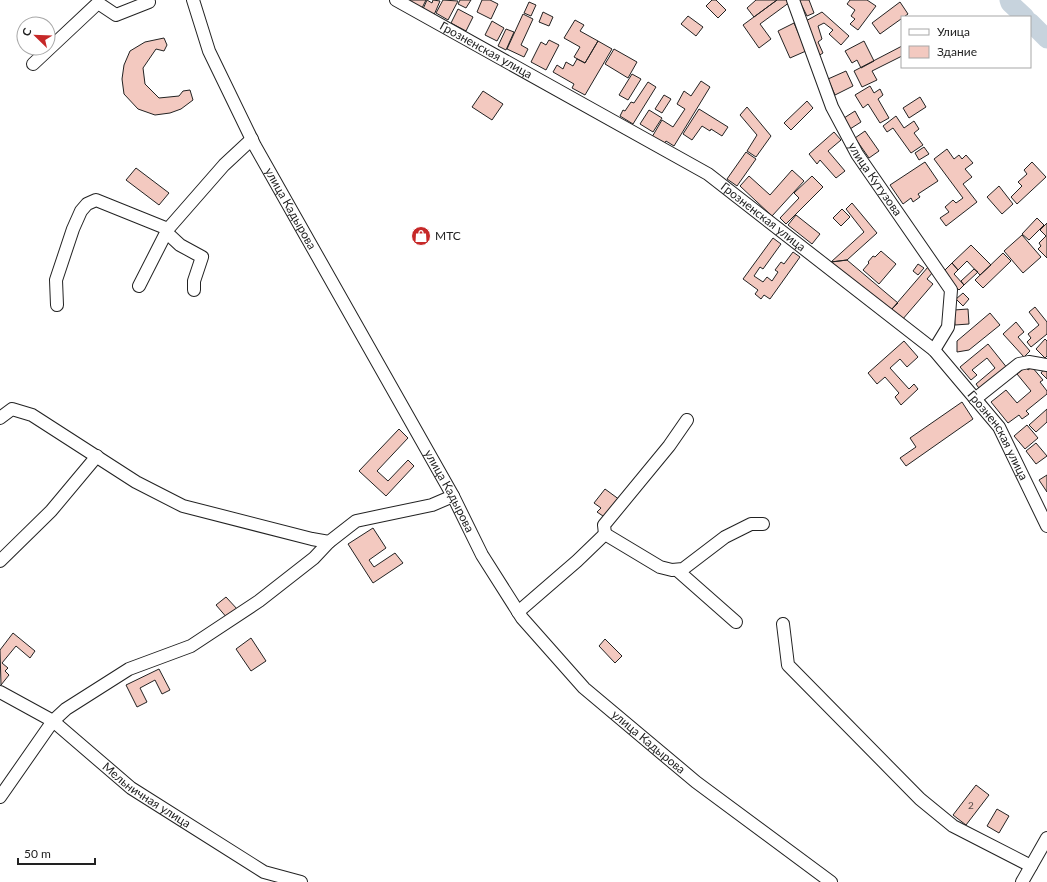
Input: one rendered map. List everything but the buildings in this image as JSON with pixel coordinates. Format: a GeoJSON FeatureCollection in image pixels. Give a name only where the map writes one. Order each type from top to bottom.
{"type":"FeatureCollection","features":[{"type":"Feature","properties":{"kind":"street","name":"улица Кадырова"},"geometry":{"type":"LineString","coordinates":[[193,0],[209,52],[252,140],[453,496],[482,555],[522,618],[584,688],[696,782],[831,882]]}},
{"type":"Feature","properties":{"kind":"street","name":"Грозненская улица"},"geometry":{"type":"LineString","coordinates":[[396,0],[708,174],[934,350],[999,427],[1047,526]]}},
{"type":"Feature","properties":{"kind":"street","name":"улица Кутузова"},"geometry":{"type":"LineString","coordinates":[[793,0],[832,107],[857,154],[951,290],[948,327],[934,350]]}},
{"type":"Feature","properties":{"kind":"street"},"geometry":{"type":"LineString","coordinates":[[33,64],[98,3],[116,16],[152,1]]}},
{"type":"Feature","properties":{"kind":"street"},"geometry":{"type":"LineString","coordinates":[[139,286],[167,231],[224,165],[252,140]]}},
{"type":"Feature","properties":{"kind":"street"},"geometry":{"type":"LineString","coordinates":[[57,305],[56,280],[73,229],[81,211],[87,204],[96,200],[167,231],[180,245],[202,257],[194,281],[194,290]]}},
{"type":"Feature","properties":{"kind":"street"},"geometry":{"type":"LineString","coordinates":[[975,399],[1019,364],[1029,362],[1047,365]]}},
{"type":"Feature","properties":{"kind":"street"},"geometry":{"type":"LineString","coordinates":[[0,418],[12,408],[32,415],[136,482],[183,506],[329,542]]}},
{"type":"Feature","properties":{"kind":"street"},"geometry":{"type":"LineString","coordinates":[[605,534],[604,525],[669,446],[687,420]]}},
{"type":"Feature","properties":{"kind":"street"},"geometry":{"type":"LineString","coordinates":[[0,561],[51,511],[96,456]]}},
{"type":"Feature","properties":{"kind":"street"},"geometry":{"type":"LineString","coordinates":[[0,797],[53,721],[66,709],[129,669],[191,646],[259,601],[314,558],[329,542],[356,521],[432,505],[453,496]]}},
{"type":"Feature","properties":{"kind":"street"},"geometry":{"type":"LineString","coordinates":[[605,534],[660,567],[677,570],[683,569],[725,537],[751,524],[763,524]]}},
{"type":"Feature","properties":{"kind":"street"},"geometry":{"type":"LineString","coordinates":[[518,612],[577,561],[605,534]]}},
{"type":"Feature","properties":{"kind":"street"},"geometry":{"type":"LineString","coordinates":[[677,570],[736,622]]}},
{"type":"Feature","properties":{"kind":"street"},"geometry":{"type":"LineString","coordinates":[[783,624],[788,666],[920,799],[953,826],[1031,866]]}},
{"type":"Feature","properties":{"kind":"street","name":"Мельничная улица"},"geometry":{"type":"LineString","coordinates":[[0,692],[53,721],[131,788],[273,879],[301,882]]}},
{"type":"Feature","properties":{"kind":"street"},"geometry":{"type":"LineString","coordinates":[[1022,882],[1047,838]]}},
{"type":"Feature","properties":{"kind":"waterway"},"geometry":{"type":"LineString","coordinates":[[1009,0],[1010,3],[1024,16]]}},
{"type":"Feature","properties":{"kind":"waterway"},"geometry":{"type":"LineString","coordinates":[[1031,23],[1047,39]]}},
{"type":"Feature","properties":{"kind":"place","name":"МТС"},"geometry":{"type":"Point","coordinates":[421,236]}}]}
